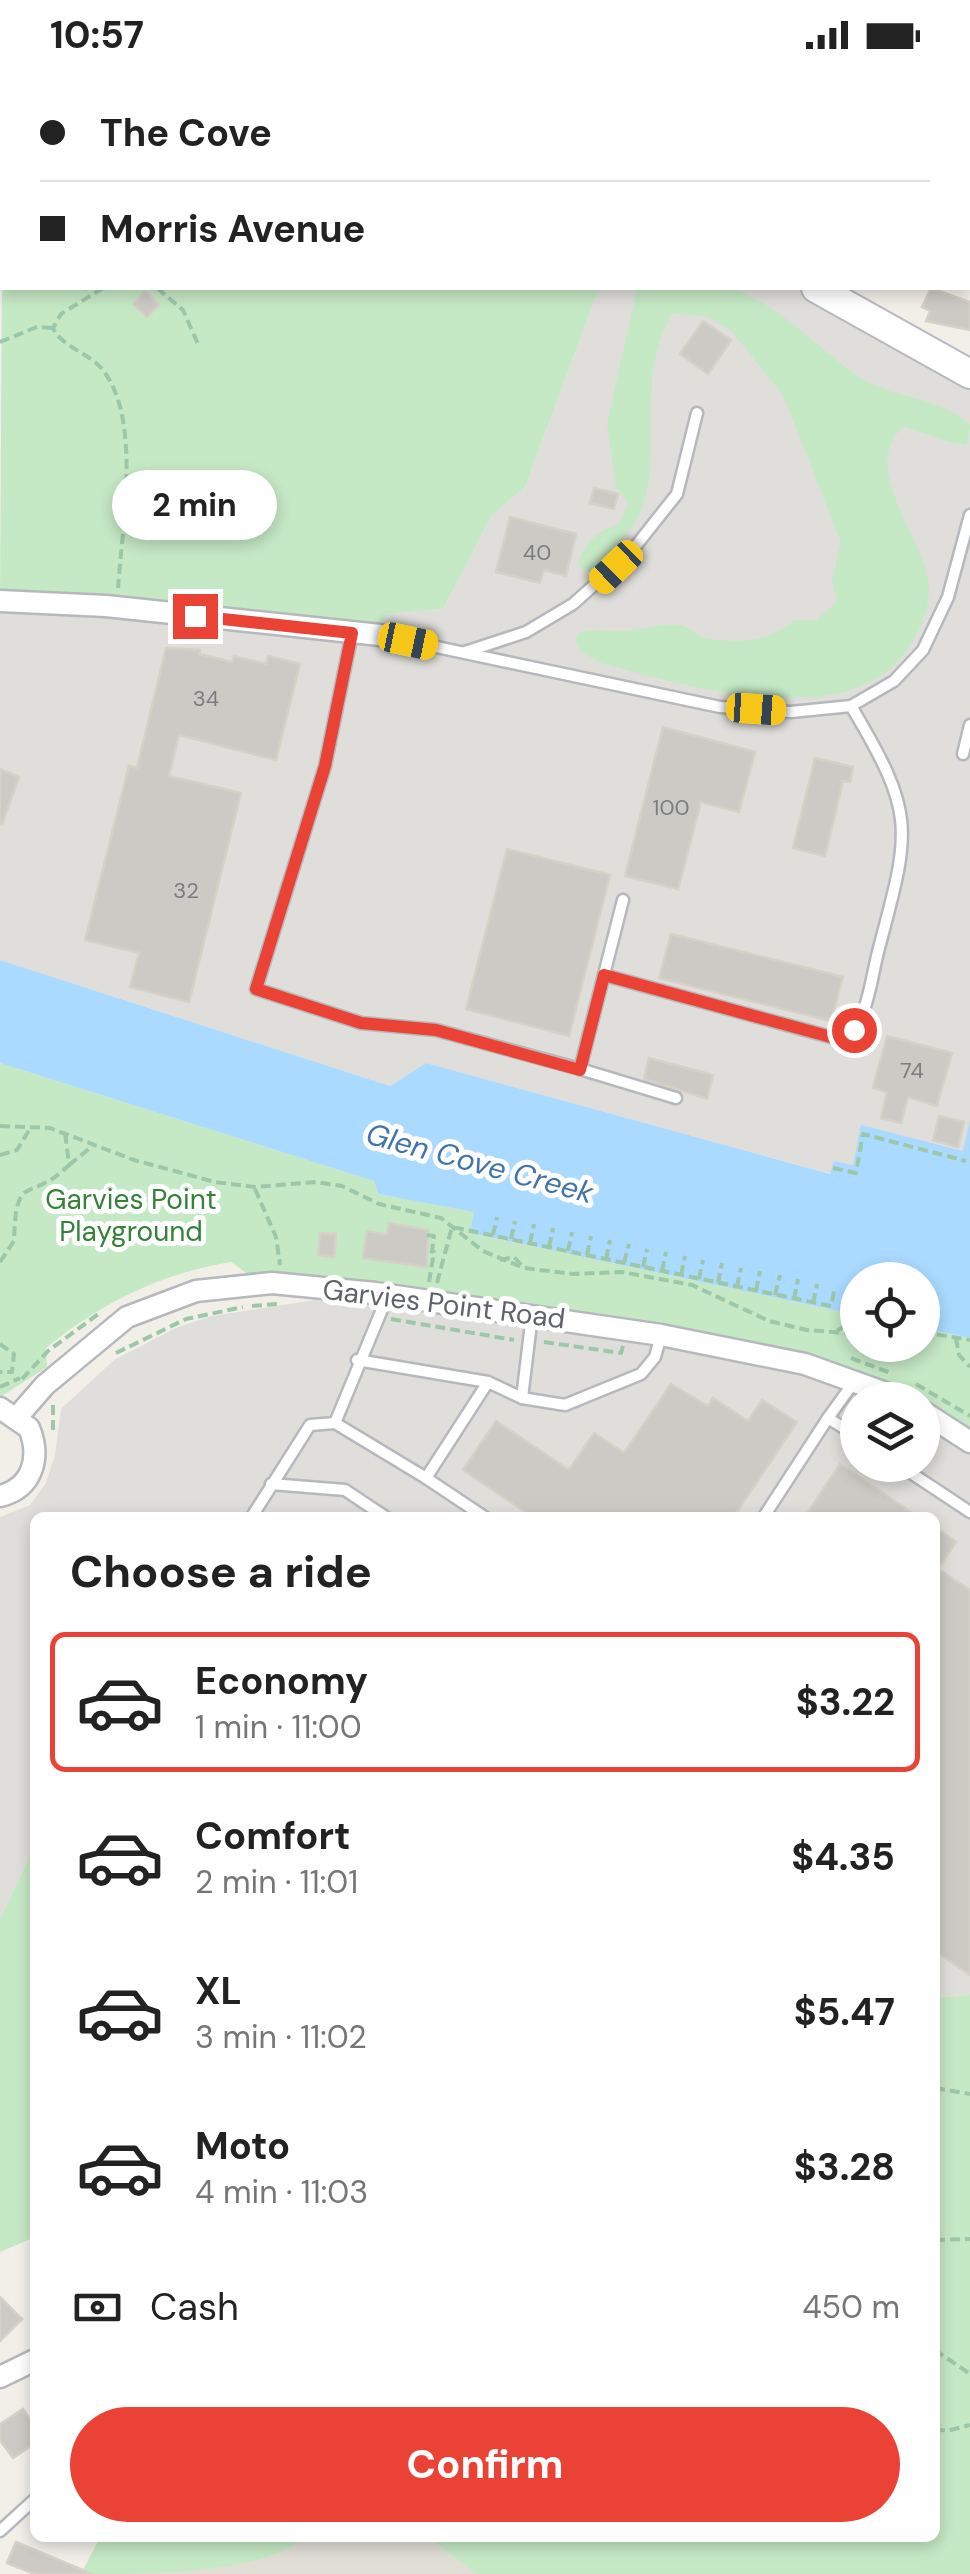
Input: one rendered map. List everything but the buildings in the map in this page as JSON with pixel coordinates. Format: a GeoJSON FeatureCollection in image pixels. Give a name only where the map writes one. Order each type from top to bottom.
{"type":"FeatureCollection","features":[{"type":"Feature","properties":{"kind":"main road"},"geometry":{"type":"LineString","coordinates":[[820,290],[970,374]]}},
{"type":"Feature","properties":{"kind":"street"},"geometry":{"type":"LineString","coordinates":[[0,601],[116,608],[380,635]]}},
{"type":"Feature","properties":{"kind":"street","name":"Garvies Point Road"},"geometry":{"type":"LineString","coordinates":[[9,1412],[103,1334],[160,1302],[196,1291],[272,1283],[388,1294],[661,1335],[863,1382]]}},
{"type":"Feature","properties":{"kind":"street"},"geometry":{"type":"LineString","coordinates":[[0,1496],[22,1486],[36,1458],[29,1428],[9,1412]]}},
{"type":"Feature","properties":{"kind":"street"},"geometry":{"type":"LineString","coordinates":[[940,1422],[970,1442]]}},
{"type":"Feature","properties":{"kind":"street"},"geometry":{"type":"LineString","coordinates":[[0,2377],[30,2362]]}},
{"type":"Feature","properties":{"kind":"lane"},"geometry":{"type":"LineString","coordinates":[[464,653],[526,632],[572,604],[631,552],[677,494],[697,412]]}},
{"type":"Feature","properties":{"kind":"lane"},"geometry":{"type":"LineString","coordinates":[[380,635],[720,707],[791,712],[851,706],[894,680],[923,650],[948,597],[970,515]]}},
{"type":"Feature","properties":{"kind":"lane"},"geometry":{"type":"LineString","coordinates":[[352,633],[325,766],[256,989],[361,1023],[436,1030],[676,1098]]}},
{"type":"Feature","properties":{"kind":"lane"},"geometry":{"type":"LineString","coordinates":[[604,975],[831,1037],[854,1030],[904,856],[905,824],[883,760],[851,706]]}},
{"type":"Feature","properties":{"kind":"lane"},"geometry":{"type":"LineString","coordinates":[[963,754],[970,724]]}},
{"type":"Feature","properties":{"kind":"lane"},"geometry":{"type":"LineString","coordinates":[[580,1070],[624,900]]}},
{"type":"Feature","properties":{"kind":"lane"},"geometry":{"type":"LineString","coordinates":[[335,1423],[388,1294]]}},
{"type":"Feature","properties":{"kind":"lane"},"geometry":{"type":"LineString","coordinates":[[522,1398],[532,1315]]}},
{"type":"Feature","properties":{"kind":"lane"},"geometry":{"type":"LineString","coordinates":[[358,1360],[488,1382],[522,1398],[564,1405],[641,1374],[656,1357],[661,1335]]}},
{"type":"Feature","properties":{"kind":"lane"},"geometry":{"type":"LineString","coordinates":[[767,1512],[856,1379]]}},
{"type":"Feature","properties":{"kind":"lane"},"geometry":{"type":"LineString","coordinates":[[426,1478],[488,1382]]}},
{"type":"Feature","properties":{"kind":"lane"},"geometry":{"type":"LineString","coordinates":[[828,1418],[840,1426]]}},
{"type":"Feature","properties":{"kind":"lane"},"geometry":{"type":"LineString","coordinates":[[254,1512],[310,1425],[335,1423],[477,1512]]}},
{"type":"Feature","properties":{"kind":"lane"},"geometry":{"type":"LineString","coordinates":[[925,1482],[970,1512]]}},
{"type":"Feature","properties":{"kind":"lane"},"geometry":{"type":"LineString","coordinates":[[271,1484],[345,1490],[378,1512]]}},
{"type":"Feature","properties":{"kind":"lane"},"geometry":{"type":"LineString","coordinates":[[0,2531],[30,2504]]}},
{"type":"Feature","properties":{"kind":"path"},"geometry":{"type":"LineString","coordinates":[[53,328],[61,314],[100,290]]}},
{"type":"Feature","properties":{"kind":"path"},"geometry":{"type":"LineString","coordinates":[[159,290],[183,310],[198,344]]}},
{"type":"Feature","properties":{"kind":"path"},"geometry":{"type":"LineString","coordinates":[[0,342],[37,326],[53,328],[104,371],[118,397],[124,426],[116,608]]}},
{"type":"Feature","properties":{"kind":"path"},"geometry":{"type":"LineString","coordinates":[[0,1126],[65,1132],[174,1172],[255,1187],[332,1184],[380,1204],[440,1218],[500,1260],[524,1268],[573,1274],[622,1272],[692,1286],[754,1316],[840,1333]]}},
{"type":"Feature","properties":{"kind":"path"},"geometry":{"type":"LineString","coordinates":[[0,1155],[18,1150],[31,1127]]}},
{"type":"Feature","properties":{"kind":"path"},"geometry":{"type":"LineString","coordinates":[[65,1132],[69,1165]]}},
{"type":"Feature","properties":{"kind":"path"},"geometry":{"type":"LineString","coordinates":[[833,1168],[856,1173],[863,1134],[966,1160]]}},
{"type":"Feature","properties":{"kind":"path"},"geometry":{"type":"LineString","coordinates":[[0,1262],[14,1241],[12,1220],[19,1198],[95,1144]]}},
{"type":"Feature","properties":{"kind":"path"},"geometry":{"type":"LineString","coordinates":[[255,1187],[276,1237],[280,1270]]}},
{"type":"Feature","properties":{"kind":"path"},"geometry":{"type":"LineString","coordinates":[[493,1235],[497,1217]]}},
{"type":"Feature","properties":{"kind":"path"},"geometry":{"type":"LineString","coordinates":[[512,1239],[515,1221]]}},
{"type":"Feature","properties":{"kind":"path"},"geometry":{"type":"LineString","coordinates":[[530,1243],[534,1224]]}},
{"type":"Feature","properties":{"kind":"path"},"geometry":{"type":"LineString","coordinates":[[452,1227],[831,1306],[835,1288]]}},
{"type":"Feature","properties":{"kind":"path"},"geometry":{"type":"LineString","coordinates":[[437,1283],[452,1227]]}},
{"type":"Feature","properties":{"kind":"path"},"geometry":{"type":"LineString","coordinates":[[549,1247],[553,1228]]}},
{"type":"Feature","properties":{"kind":"path"},"geometry":{"type":"LineString","coordinates":[[568,1251],[572,1232]]}},
{"type":"Feature","properties":{"kind":"path"},"geometry":{"type":"LineString","coordinates":[[427,1235],[434,1236],[432,1251]]}},
{"type":"Feature","properties":{"kind":"path"},"geometry":{"type":"LineString","coordinates":[[587,1255],[591,1236]]}},
{"type":"Feature","properties":{"kind":"path"},"geometry":{"type":"LineString","coordinates":[[606,1259],[610,1240]]}},
{"type":"Feature","properties":{"kind":"path"},"geometry":{"type":"LineString","coordinates":[[624,1263],[629,1244]]}},
{"type":"Feature","properties":{"kind":"path"},"geometry":{"type":"LineString","coordinates":[[643,1267],[648,1249]]}},
{"type":"Feature","properties":{"kind":"path"},"geometry":{"type":"LineString","coordinates":[[662,1271],[666,1252]]}},
{"type":"Feature","properties":{"kind":"path"},"geometry":{"type":"LineString","coordinates":[[681,1275],[685,1256]]}},
{"type":"Feature","properties":{"kind":"path"},"geometry":{"type":"LineString","coordinates":[[699,1279],[703,1260]]}},
{"type":"Feature","properties":{"kind":"path"},"geometry":{"type":"LineString","coordinates":[[718,1283],[722,1263]]}},
{"type":"Feature","properties":{"kind":"path"},"geometry":{"type":"LineString","coordinates":[[737,1287],[741,1268]]}},
{"type":"Feature","properties":{"kind":"path"},"geometry":{"type":"LineString","coordinates":[[756,1291],[760,1271]]}},
{"type":"Feature","properties":{"kind":"path"},"geometry":{"type":"LineString","coordinates":[[775,1295],[780,1275]]}},
{"type":"Feature","properties":{"kind":"path"},"geometry":{"type":"LineString","coordinates":[[794,1298],[798,1279]]}},
{"type":"Feature","properties":{"kind":"path"},"geometry":{"type":"LineString","coordinates":[[813,1303],[816,1284]]}},
{"type":"Feature","properties":{"kind":"path"},"geometry":{"type":"LineString","coordinates":[[113,1354],[150,1334],[199,1316],[244,1307],[292,1305]]}},
{"type":"Feature","properties":{"kind":"path"},"geometry":{"type":"LineString","coordinates":[[379,1318],[621,1353],[623,1346]]}},
{"type":"Feature","properties":{"kind":"path"},"geometry":{"type":"LineString","coordinates":[[940,1335],[970,1340]]}},
{"type":"Feature","properties":{"kind":"path"},"geometry":{"type":"LineString","coordinates":[[956,1338],[958,1355],[970,1366]]}},
{"type":"Feature","properties":{"kind":"path"},"geometry":{"type":"LineString","coordinates":[[0,1344],[14,1354],[12,1372]]}},
{"type":"Feature","properties":{"kind":"path"},"geometry":{"type":"LineString","coordinates":[[0,1372],[12,1372],[28,1384]]}},
{"type":"Feature","properties":{"kind":"path"},"geometry":{"type":"LineString","coordinates":[[0,1388],[20,1378]]}},
{"type":"Feature","properties":{"kind":"path"},"geometry":{"type":"LineString","coordinates":[[56,1407],[60,1400]]}},
{"type":"Feature","properties":{"kind":"path"},"geometry":{"type":"LineString","coordinates":[[940,2089],[970,2094]]}},
{"type":"Feature","properties":{"kind":"path"},"geometry":{"type":"LineString","coordinates":[[940,2240],[970,2238]]}},
{"type":"Feature","properties":{"kind":"path"},"geometry":{"type":"LineString","coordinates":[[940,2353],[970,2374]]}},
{"type":"Feature","properties":{"kind":"path"},"geometry":{"type":"LineString","coordinates":[[940,2430],[970,2425]]}},
{"type":"Feature","properties":{"kind":"shaded area"},"geometry":{"type":"Polygon","coordinates":[[[598,290],[822,290],[970,373],[970,1124],[964,1151],[853,1166],[831,1174],[426,1063],[390,1086],[0,960],[0,605],[385,614],[443,609],[492,515],[525,487],[598,290]]]}},
{"type":"Feature","properties":{"kind":"shaded area"},"geometry":{"type":"Polygon","coordinates":[[[379,1290],[805,1366],[849,1382],[840,1382],[840,1482],[940,1482],[940,1424],[970,1444],[970,1995],[940,1998],[940,1512],[30,1512],[30,1856],[0,1919],[0,1517],[30,1505],[46,1483],[55,1455],[61,1409],[114,1360],[178,1327],[212,1316],[379,1290]]]}},
{"type":"Feature","properties":{"kind":"shaded area"},"geometry":{"type":"Polygon","coordinates":[[[98,2542],[434,2542],[476,2574],[81,2574],[98,2542]]]}},
{"type":"Feature","properties":{"kind":"green space"},"geometry":{"type":"Polygon","coordinates":[[[2,290],[598,290],[525,487],[492,515],[443,609],[386,614],[379,633],[0,605],[2,290]]]}},
{"type":"Feature","properties":{"kind":"green space"},"geometry":{"type":"Polygon","coordinates":[[[637,290],[735,290],[781,315],[872,384],[958,415],[970,425],[967,445],[903,427],[891,443],[887,461],[896,501],[928,580],[926,610],[915,638],[889,670],[855,689],[814,697],[769,698],[677,683],[598,662],[579,650],[575,641],[579,632],[665,625],[683,626],[706,638],[753,640],[775,633],[794,620],[816,620],[837,602],[832,581],[841,542],[783,395],[732,332],[709,317],[673,313],[655,360],[651,456],[644,503],[629,531],[592,571],[585,573],[578,564],[584,549],[592,538],[619,524],[628,504],[616,487],[607,424],[637,290]]]}},
{"type":"Feature","properties":{"kind":"green space","name":"Garvies Point Playground"},"geometry":{"type":"Polygon","coordinates":[[[0,1063],[374,1181],[378,1194],[475,1212],[470,1233],[840,1311],[840,1362],[940,1362],[940,1332],[970,1338],[970,1444],[940,1424],[940,1382],[849,1382],[805,1366],[252,1277],[231,1262],[179,1274],[110,1304],[46,1348],[47,1367],[0,1397],[0,1063]]]}},
{"type":"Feature","properties":{"kind":"green space"},"geometry":{"type":"Polygon","coordinates":[[[30,1856],[30,2239],[0,2252],[0,1919],[30,1856]]]}},
{"type":"Feature","properties":{"kind":"green space"},"geometry":{"type":"Polygon","coordinates":[[[970,1995],[970,2574],[476,2574],[434,2542],[940,2542],[940,1998],[970,1995]]]}},
{"type":"Feature","properties":{"kind":"green space"},"geometry":{"type":"Polygon","coordinates":[[[98,2542],[298,2542],[261,2559],[200,2570],[81,2574],[98,2542]]]}},
{"type":"Feature","properties":{"kind":"water","name":"Glen Cove Creek"},"geometry":{"type":"Polygon","coordinates":[[[0,960],[390,1086],[426,1063],[830,1174],[834,1161],[853,1165],[861,1125],[963,1151],[970,1119],[970,1338],[940,1332],[940,1262],[840,1262],[840,1311],[470,1233],[474,1212],[378,1194],[374,1181],[0,1063],[0,960]]]}},
{"type":"Feature","properties":{"kind":"route"},"geometry":{"type":"LineString","coordinates":[[195,616],[352,633],[325,766],[256,989],[361,1023],[436,1030],[580,1070],[604,975],[831,1037],[842,1037],[854,1030]]}}]}
